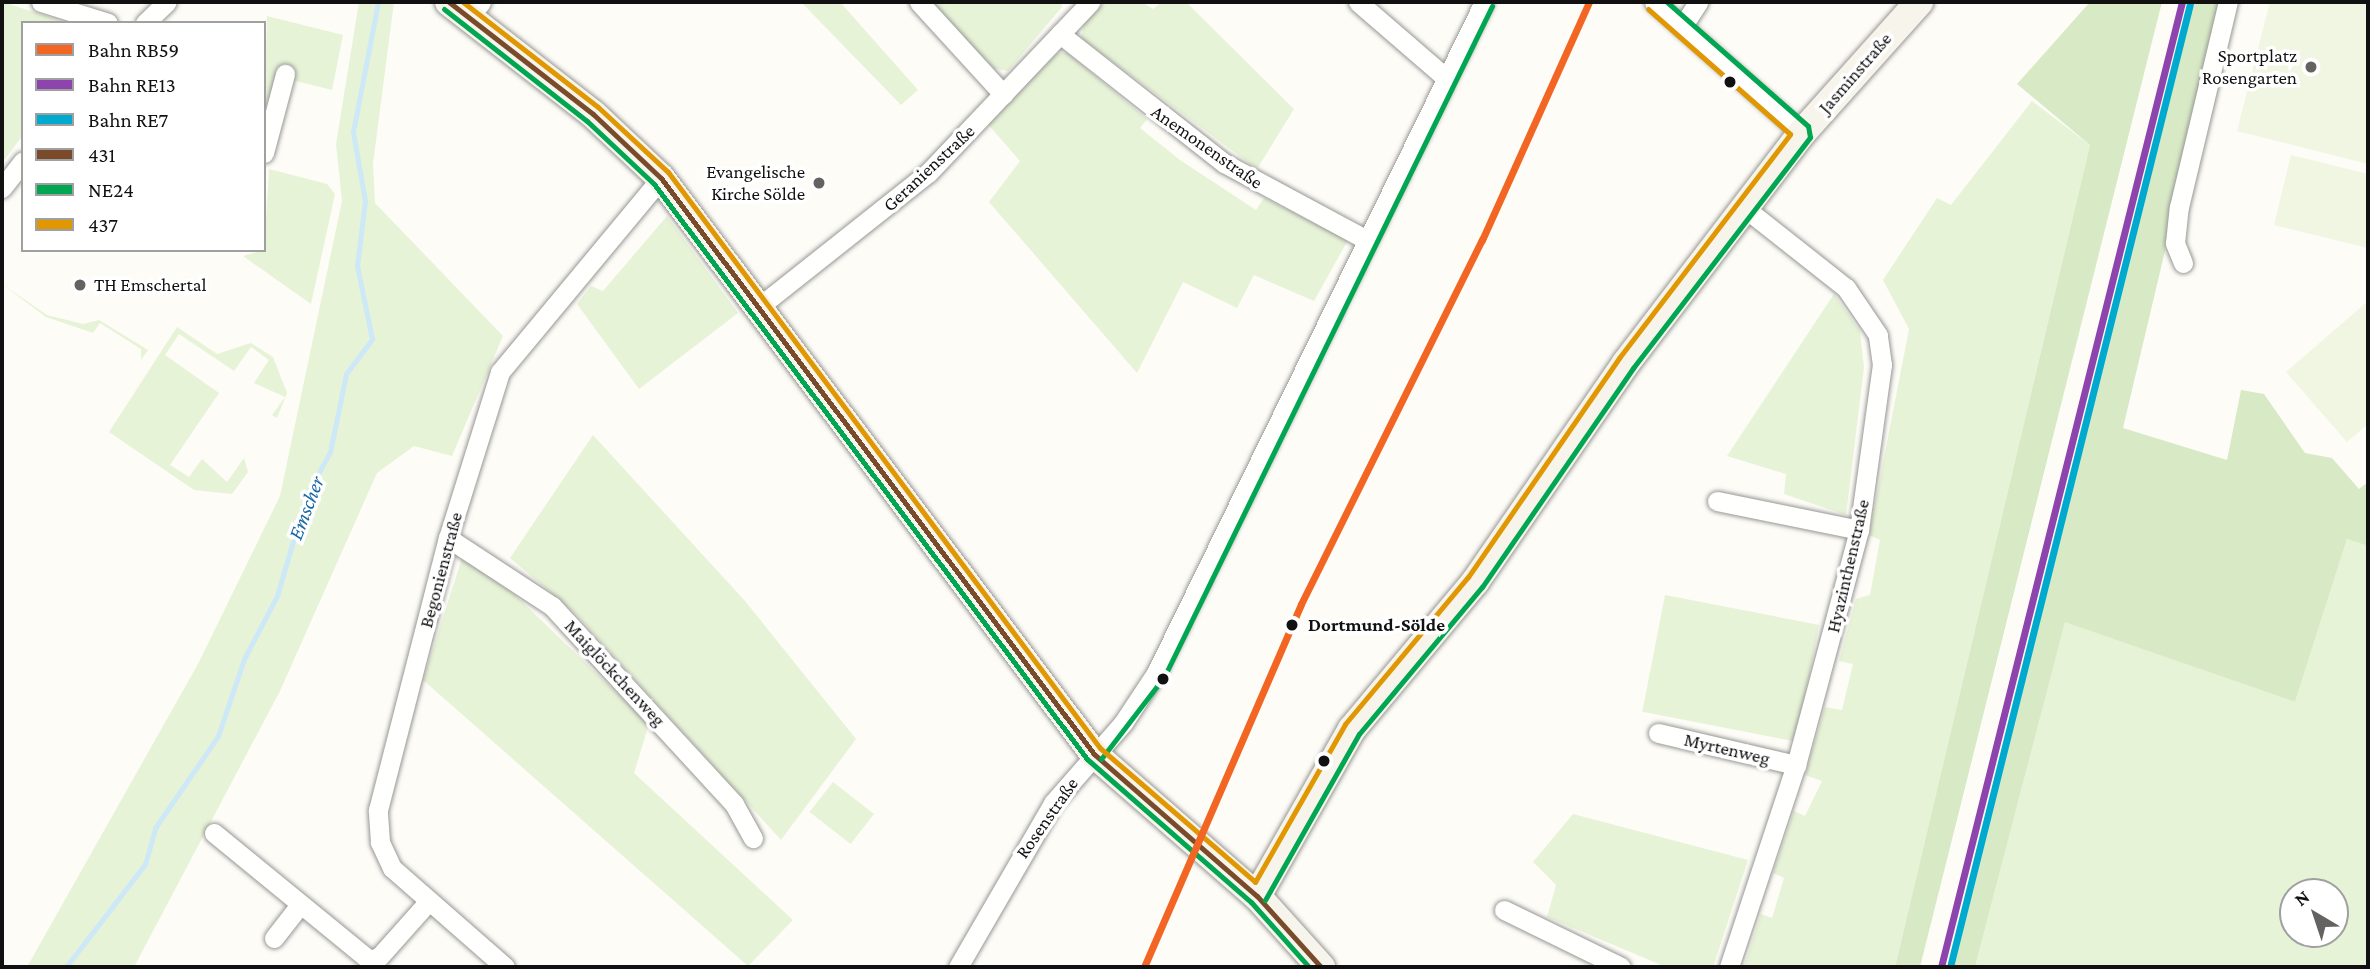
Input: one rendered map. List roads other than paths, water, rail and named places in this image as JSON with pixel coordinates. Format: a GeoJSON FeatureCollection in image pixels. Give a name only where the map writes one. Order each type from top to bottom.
{"type":"FeatureCollection","features":[{"type":"Feature","properties":{"kind":"main road","name":"Jasminstraße"},"geometry":{"type":"LineString","coordinates":[[1257,896],[1352,729],[1475,582],[1626,363],[1802,133],[1919,2]]}},
{"type":"Feature","properties":{"kind":"main road"},"geometry":{"type":"LineString","coordinates":[[466,7],[593,114],[661,178],[760,306],[1094,754],[1257,896],[1321,967]]}},
{"type":"Feature","properties":{"kind":"street"},"geometry":{"type":"LineString","coordinates":[[41,2],[102,21]]}},
{"type":"Feature","properties":{"kind":"street"},"geometry":{"type":"LineString","coordinates":[[147,21],[167,2]]}},
{"type":"Feature","properties":{"kind":"street"},"geometry":{"type":"LineString","coordinates":[[919,2],[1003,94]]}},
{"type":"Feature","properties":{"kind":"street"},"geometry":{"type":"LineString","coordinates":[[1358,2],[1446,78]]}},
{"type":"Feature","properties":{"kind":"street","name":"Rosenstraße"},"geometry":{"type":"LineString","coordinates":[[958,967],[1022,852],[1156,673],[1484,2]]}},
{"type":"Feature","properties":{"kind":"street"},"geometry":{"type":"LineString","coordinates":[[1654,2],[1802,133]]}},
{"type":"Feature","properties":{"kind":"street"},"geometry":{"type":"LineString","coordinates":[[1682,27],[1698,2]]}},
{"type":"Feature","properties":{"kind":"street"},"geometry":{"type":"LineString","coordinates":[[2183,263],[2175,243],[2179,207],[2228,2]]}},
{"type":"Feature","properties":{"kind":"street","name":"Geranienstraße"},"geometry":{"type":"LineString","coordinates":[[760,306],[901,198],[1060,34],[1081,5]]}},
{"type":"Feature","properties":{"kind":"street","name":"Anemonenstraße"},"geometry":{"type":"LineString","coordinates":[[1060,34],[1224,163],[1367,240]]}},
{"type":"Feature","properties":{"kind":"street"},"geometry":{"type":"LineString","coordinates":[[266,145],[285,74]]}},
{"type":"Feature","properties":{"kind":"street"},"geometry":{"type":"LineString","coordinates":[[2,188],[21,164]]}},
{"type":"Feature","properties":{"kind":"street","name":"Begonienstraße"},"geometry":{"type":"LineString","coordinates":[[505,967],[428,902],[385,855],[378,810],[448,538],[500,372],[661,178]]}},
{"type":"Feature","properties":{"kind":"street","name":"Hyazinthenstraße"},"geometry":{"type":"LineString","coordinates":[[1729,967],[1796,765],[1859,530],[1880,398],[1878,335],[1846,288],[1746,209]]}},
{"type":"Feature","properties":{"kind":"street"},"geometry":{"type":"LineString","coordinates":[[1717,501],[1859,530]]}},
{"type":"Feature","properties":{"kind":"street","name":"Maiglöckchenweg"},"geometry":{"type":"LineString","coordinates":[[448,538],[552,606],[734,804],[753,838]]}},
{"type":"Feature","properties":{"kind":"street","name":"Myrtenweg"},"geometry":{"type":"LineString","coordinates":[[1658,733],[1796,765]]}},
{"type":"Feature","properties":{"kind":"street"},"geometry":{"type":"LineString","coordinates":[[214,833],[299,906],[369,960],[379,957],[428,902]]}},
{"type":"Feature","properties":{"kind":"street"},"geometry":{"type":"LineString","coordinates":[[274,938],[299,906]]}},
{"type":"Feature","properties":{"kind":"street"},"geometry":{"type":"LineString","coordinates":[[1504,909],[1621,967]]}},
{"type":"Feature","properties":{"kind":"waterway","name":"Emscher"},"geometry":{"type":"LineString","coordinates":[[66,967],[145,864],[155,828],[218,736],[244,659],[277,596],[306,496],[330,452],[346,374],[372,339],[357,266],[365,201],[353,132],[378,2]]}},
{"type":"Feature","properties":{"kind":"rail line","name":"RB59"},"geometry":{"type":"LineString","coordinates":[[1144,967],[1301,604],[1482,240],[1589,2]]}},
{"type":"Feature","properties":{"kind":"rail line","name":"RE13"},"geometry":{"type":"LineString","coordinates":[[1941,967],[2182,2]]}},
{"type":"Feature","properties":{"kind":"rail line","name":"RE7"},"geometry":{"type":"LineString","coordinates":[[1950,967],[2190,4]]}},
{"type":"Feature","properties":{"kind":"place","name":"Sportplatz Rosengarten"},"geometry":{"type":"Point","coordinates":[2311,67]}},
{"type":"Feature","properties":{"kind":"place","name":"Evangelische Kirche Sölde"},"geometry":{"type":"Point","coordinates":[819,183]}},
{"type":"Feature","properties":{"kind":"place","name":"TH Emschertal"},"geometry":{"type":"Point","coordinates":[80,285]}},
{"type":"Feature","properties":{"kind":"place","name":"Dortmund-Sölde"},"geometry":{"type":"Point","coordinates":[1292,625]}}]}
